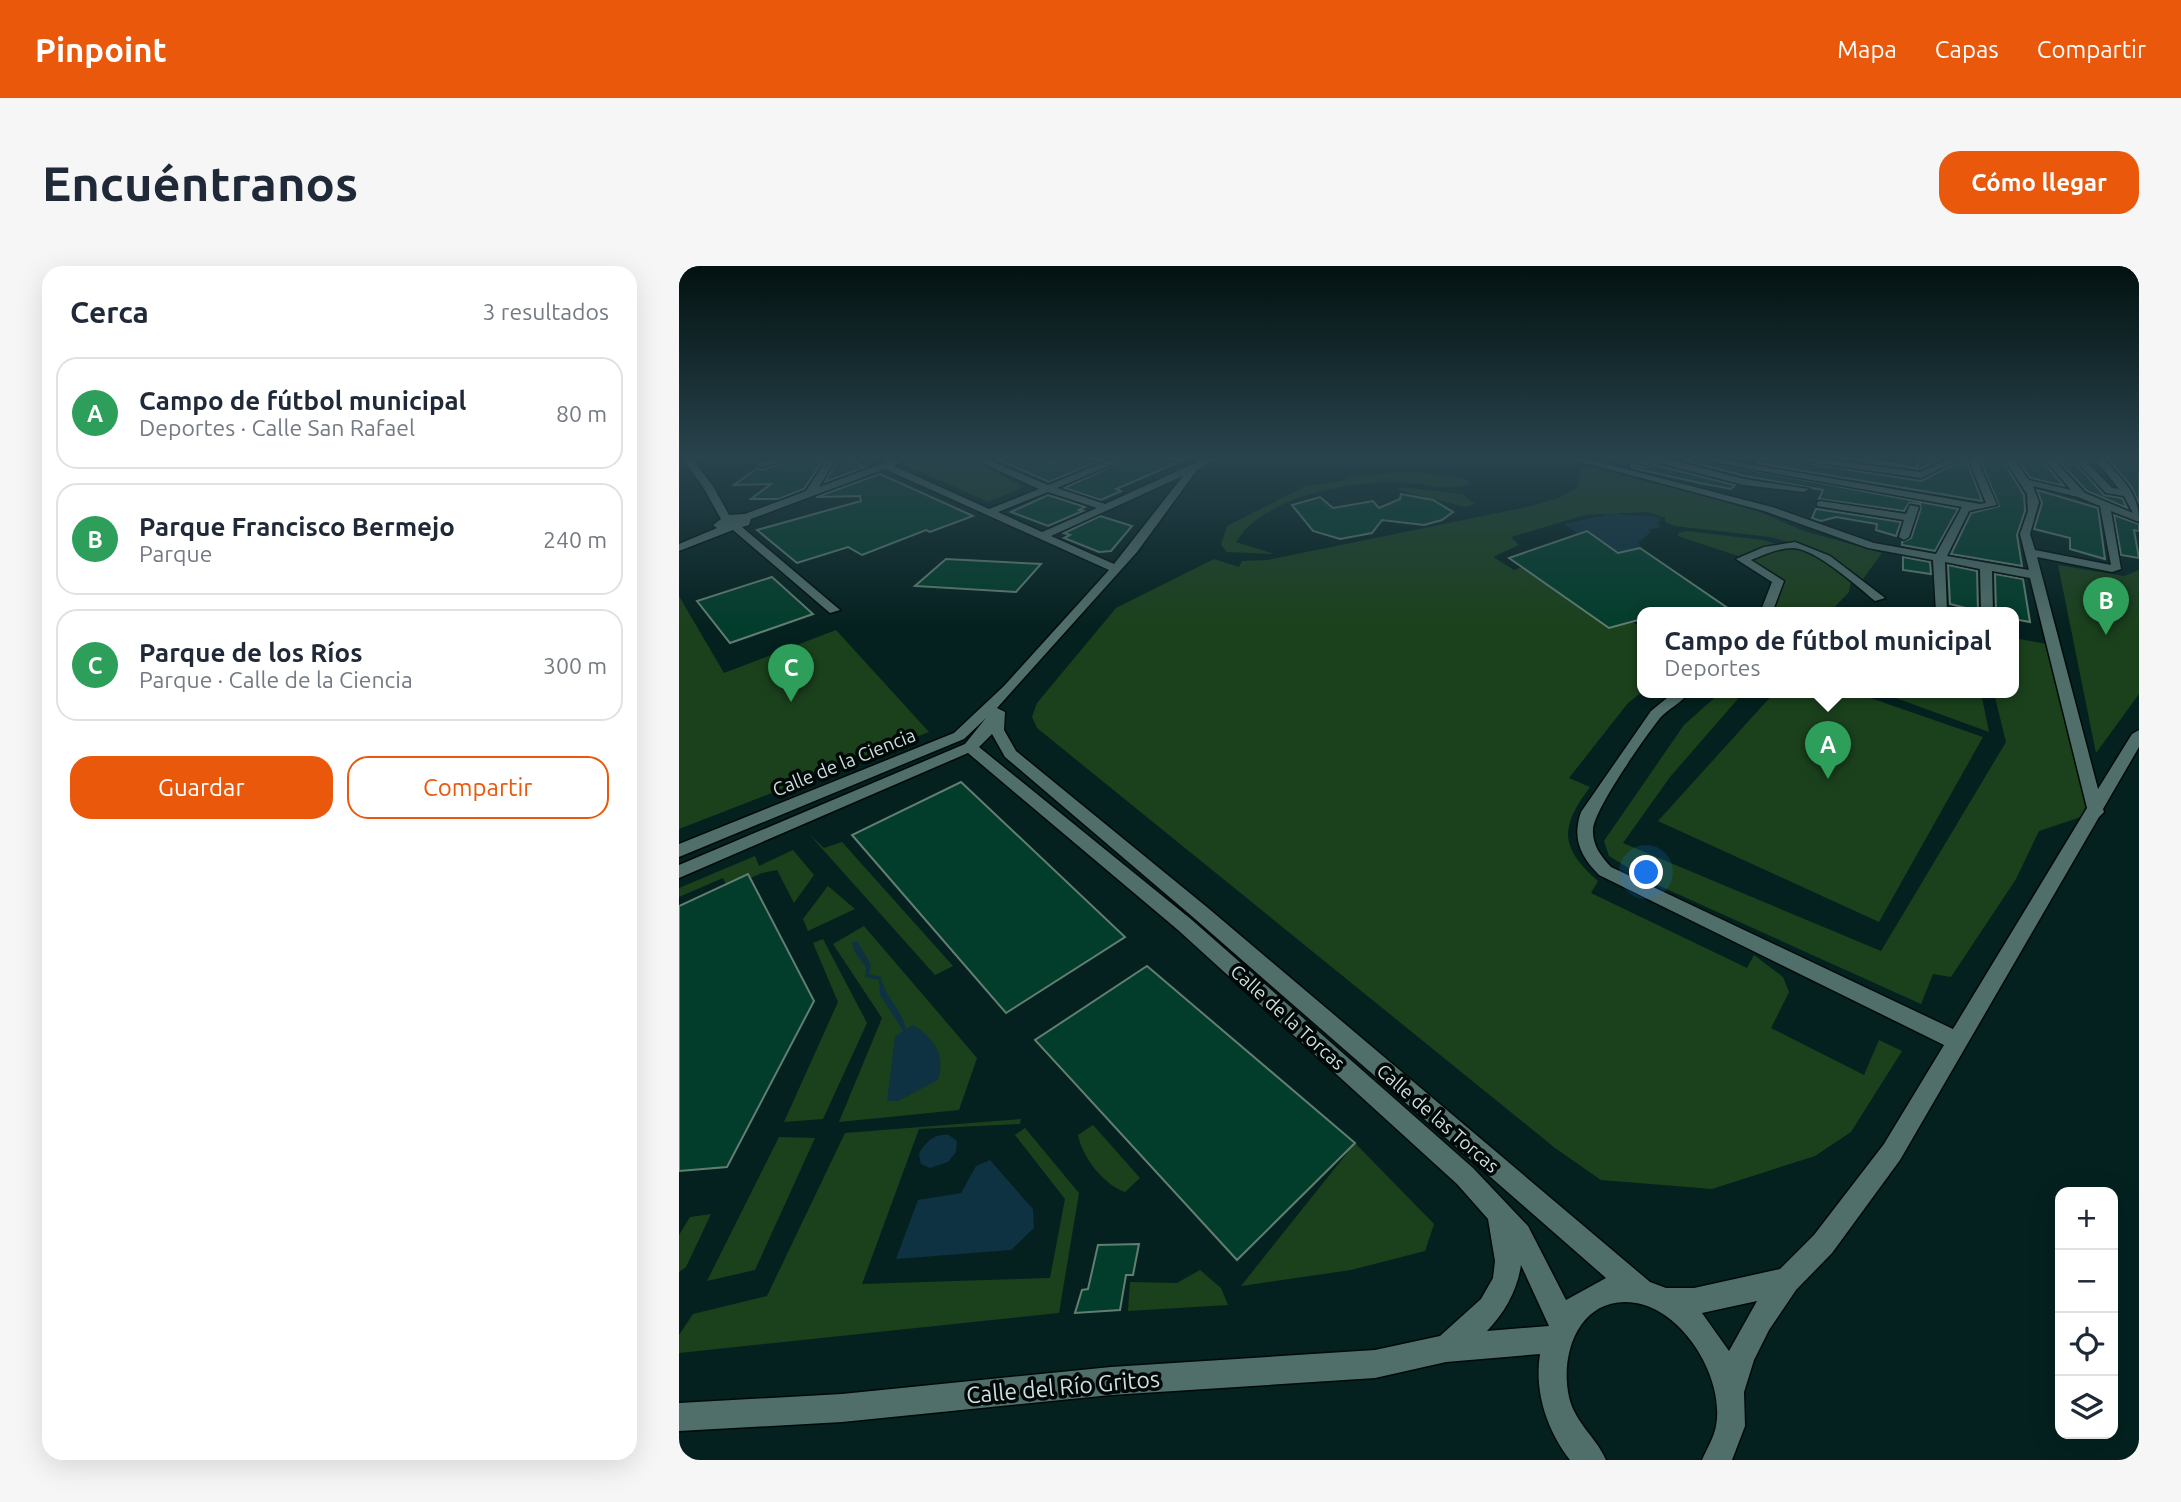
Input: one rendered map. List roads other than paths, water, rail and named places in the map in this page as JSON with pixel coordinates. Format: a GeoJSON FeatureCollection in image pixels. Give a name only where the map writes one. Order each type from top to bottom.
{"type":"FeatureCollection","features":[{"type":"Feature","properties":{"kind":"street"},"geometry":{"type":"LineString","coordinates":[[724,515],[729,524],[834,610]]}},
{"type":"Feature","properties":{"kind":"street"},"geometry":{"type":"LineString","coordinates":[[679,548],[752,515]]}},
{"type":"Feature","properties":{"kind":"street"},"geometry":{"type":"LineString","coordinates":[[991,515],[1115,569]]}},
{"type":"Feature","properties":{"kind":"street"},"geometry":{"type":"LineString","coordinates":[[1042,536],[1091,515]]}},
{"type":"Feature","properties":{"kind":"street"},"geometry":{"type":"LineString","coordinates":[[1007,750],[971,739],[998,712],[1009,689],[1133,550],[1159,515]]}},
{"type":"Feature","properties":{"kind":"street"},"geometry":{"type":"LineString","coordinates":[[1779,515],[1842,538],[1939,560],[2035,575]]}},
{"type":"Feature","properties":{"kind":"street"},"geometry":{"type":"LineString","coordinates":[[1890,515],[1911,518]]}},
{"type":"Feature","properties":{"kind":"street"},"geometry":{"type":"LineString","coordinates":[[1904,537],[1912,515]]}},
{"type":"Feature","properties":{"kind":"street"},"geometry":{"type":"LineString","coordinates":[[1941,607],[1939,560],[1962,515]]}},
{"type":"Feature","properties":{"kind":"street"},"geometry":{"type":"LineString","coordinates":[[2033,515],[2025,534],[2096,811]]}},
{"type":"Feature","properties":{"kind":"street"},"geometry":{"type":"LineString","coordinates":[[2031,553],[2112,569],[2117,567],[2107,515]]}},
{"type":"Feature","properties":{"kind":"street"},"geometry":{"type":"LineString","coordinates":[[1768,607],[1778,581],[1742,559],[1790,546],[1806,549],[1855,578],[1879,598]]}},
{"type":"Feature","properties":{"kind":"street"},"geometry":{"type":"LineString","coordinates":[[1986,567],[1987,607]]}},
{"type":"Feature","properties":{"kind":"street","name":"Calle de la Ciencia"},"geometry":{"type":"LineString","coordinates":[[679,872],[971,739],[1009,689]]}},
{"type":"Feature","properties":{"kind":"street"},"geometry":{"type":"LineString","coordinates":[[1676,698],[1656,714],[1589,812],[1583,827],[1583,841],[1591,857],[1605,871],[1959,1042]]}},
{"type":"Feature","properties":{"kind":"street"},"geometry":{"type":"LineString","coordinates":[[998,712],[997,730],[1007,750]]}},
{"type":"Feature","properties":{"kind":"street"},"geometry":{"type":"LineString","coordinates":[[1717,1460],[1727,1442],[1731,1425],[1731,1390],[1749,1338],[1787,1281],[1823,1244],[1885,1162],[1959,1042],[2139,734]]}},
{"type":"Feature","properties":{"kind":"street","name":"Calle de la Ciencia"},"geometry":{"type":"LineString","coordinates":[[679,851],[946,744],[971,739]]}},
{"type":"Feature","properties":{"kind":"street","name":"Calle de la Torcas"},"geometry":{"type":"LineString","coordinates":[[971,739],[1185,925],[1494,1206],[1530,1253],[1560,1332]]}},
{"type":"Feature","properties":{"kind":"street","name":"Calle de las Torcas"},"geometry":{"type":"LineString","coordinates":[[1007,750],[1653,1296],[1694,1321],[1718,1352],[1731,1390]]}},
{"type":"Feature","properties":{"kind":"street"},"geometry":{"type":"LineString","coordinates":[[1446,1348],[1481,1321],[1504,1287],[1510,1254],[1494,1206]]}},
{"type":"Feature","properties":{"kind":"street"},"geometry":{"type":"LineString","coordinates":[[1591,1460],[1573,1439],[1555,1398],[1552,1357],[1560,1332],[1581,1305],[1592,1298],[1616,1291],[1694,1301],[1787,1281]]}},
{"type":"Feature","properties":{"kind":"street","name":"Calle del Río Gritos"},"geometry":{"type":"LineString","coordinates":[[679,1417],[842,1408],[1111,1381],[1375,1364],[1446,1348],[1560,1332]]}},
{"type":"Feature","properties":{"kind":"water"},"geometry":{"type":"Polygon","coordinates":[[[1607,515],[1661,518],[1657,523],[1661,527],[1648,530],[1651,532],[1639,542],[1640,548],[1562,566],[1579,534],[1564,524],[1607,515]]]}},
{"type":"Feature","properties":{"kind":"water"},"geometry":{"type":"Polygon","coordinates":[[[852,942],[858,942],[871,965],[869,974],[881,977],[906,1029],[913,1025],[920,1030],[932,1042],[939,1055],[938,1080],[898,1101],[887,1101],[895,1036],[903,1031],[880,995],[879,980],[865,977],[866,968],[854,951],[852,942]]]}},
{"type":"Feature","properties":{"kind":"water"},"geometry":{"type":"Polygon","coordinates":[[[939,1135],[949,1135],[957,1141],[956,1152],[948,1162],[930,1168],[921,1164],[919,1154],[927,1142],[939,1135]]]}},
{"type":"Feature","properties":{"kind":"water"},"geometry":{"type":"Polygon","coordinates":[[[990,1160],[1033,1209],[1034,1228],[1011,1250],[896,1259],[918,1200],[961,1193],[976,1166],[990,1160]]]}},
{"type":"Feature","properties":{"kind":"place","name":"Parque Francisco Bermejo"},"geometry":{"type":"Point","coordinates":[2106,635]}},
{"type":"Feature","properties":{"kind":"place","name":"Parque de los Ríos"},"geometry":{"type":"Point","coordinates":[791,702]}},
{"type":"Feature","properties":{"kind":"place","name":"Campo de fútbol municipal"},"geometry":{"type":"Point","coordinates":[1828,779]}}]}
